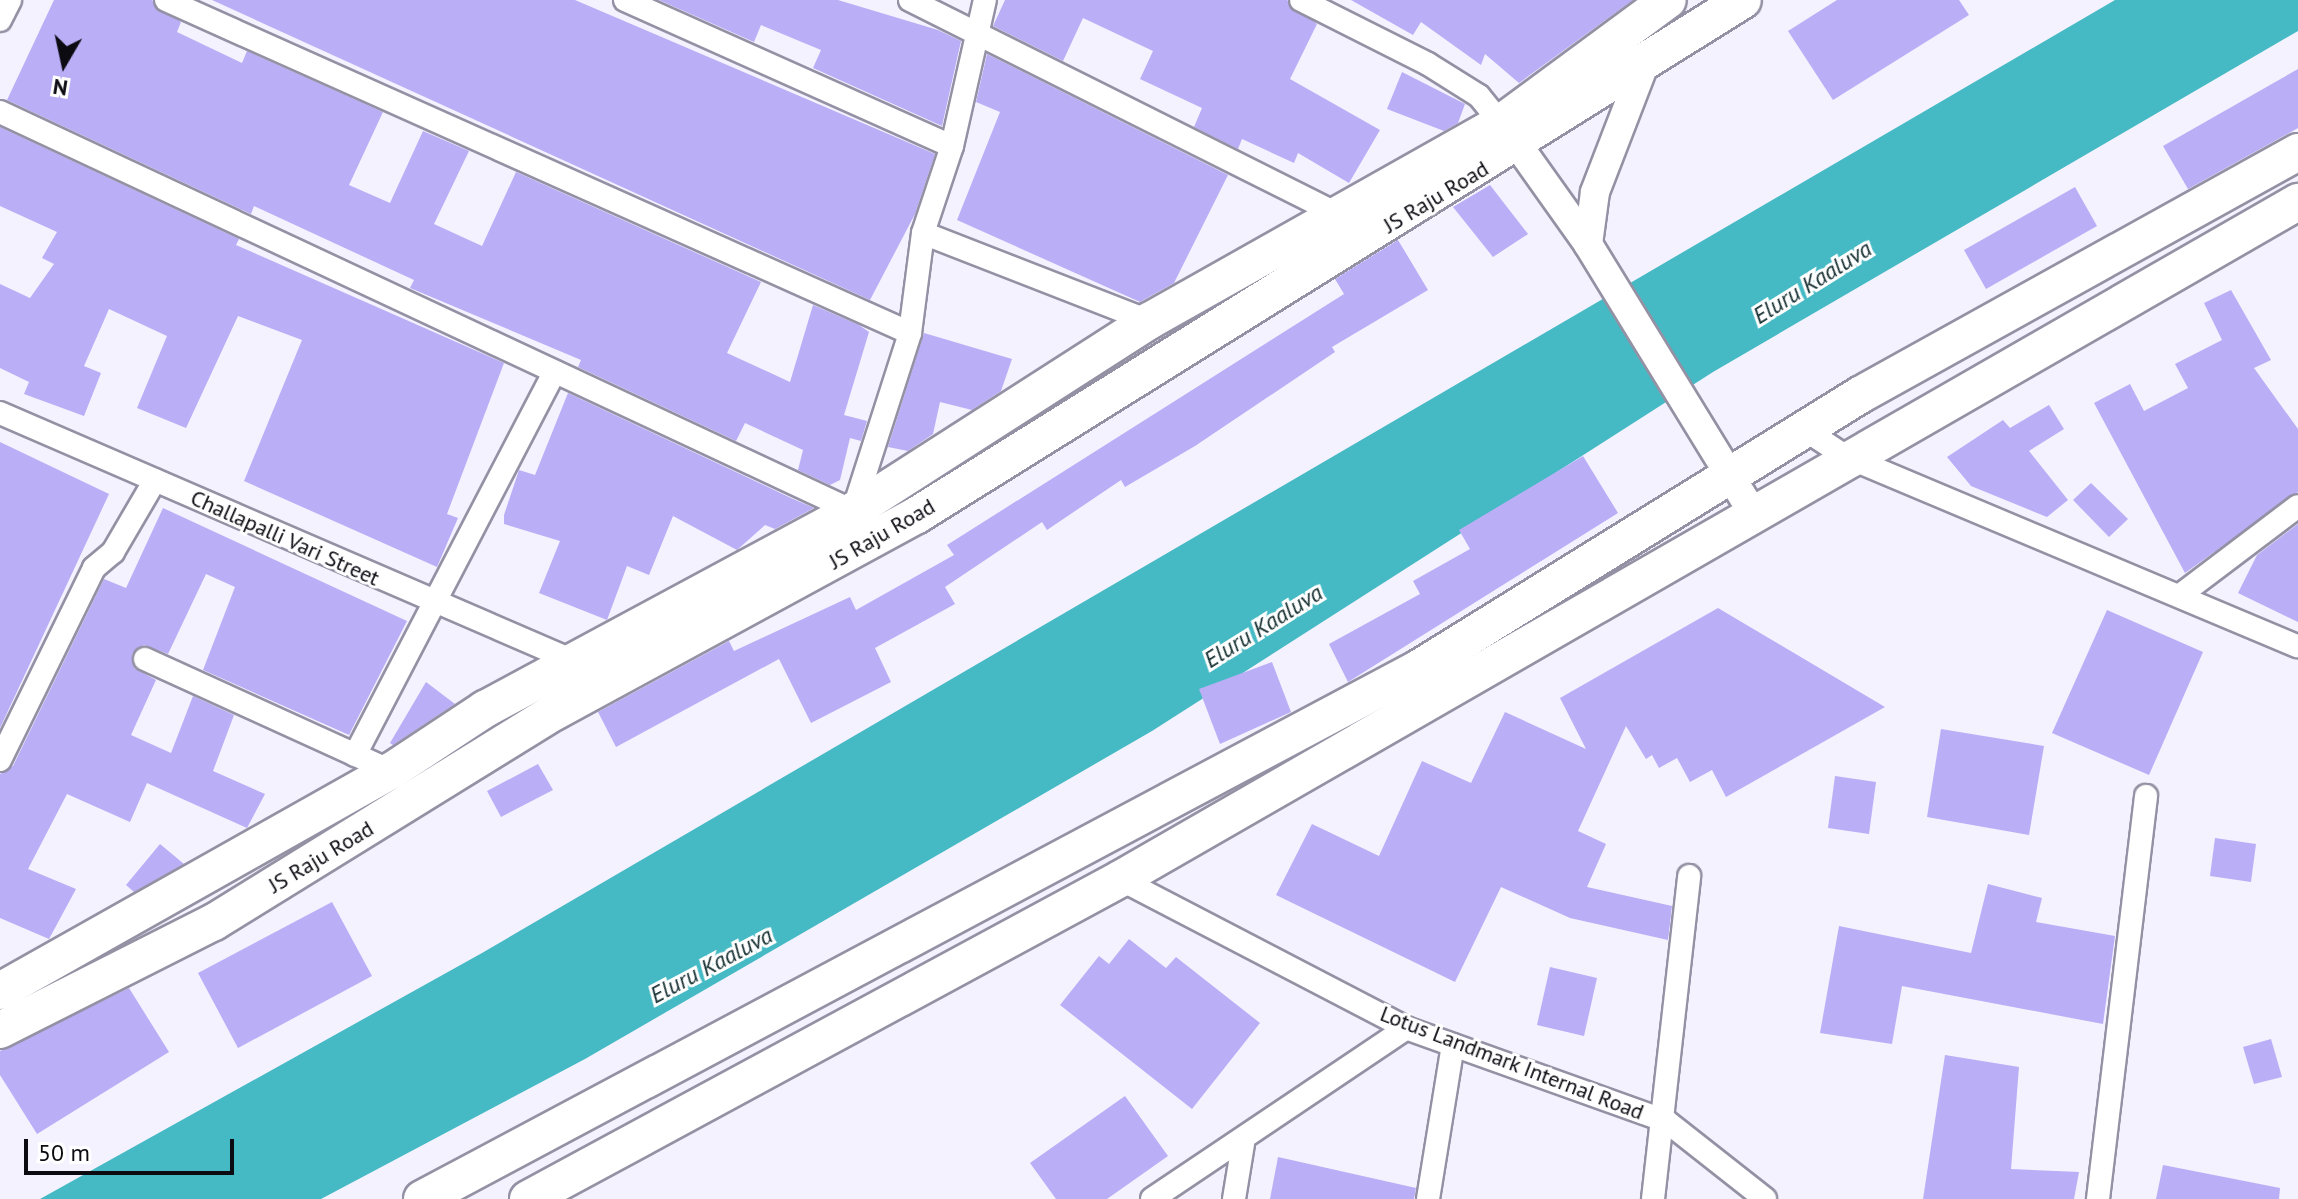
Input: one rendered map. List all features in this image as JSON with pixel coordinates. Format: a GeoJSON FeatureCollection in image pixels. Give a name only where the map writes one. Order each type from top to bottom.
{"type":"FeatureCollection","features":[{"type":"Feature","properties":{"kind":"main road","name":"JS Raju Road"},"geometry":{"type":"LineString","coordinates":[[0,1030],[214,922],[556,711],[917,515],[1510,134],[1668,0]]}},
{"type":"Feature","properties":{"kind":"main road","name":"JS Raju Road"},"geometry":{"type":"LineString","coordinates":[[0,991],[391,771],[571,660],[853,511],[1149,321],[1337,214],[1510,134],[1644,65],[1743,0]]}},
{"type":"Feature","properties":{"kind":"main road"},"geometry":{"type":"LineString","coordinates":[[422,1199],[1419,668],[1804,429],[2298,152]]}},
{"type":"Feature","properties":{"kind":"main road"},"geometry":{"type":"LineString","coordinates":[[528,1199],[1120,879],[1753,513],[1845,456],[2298,202]]}},
{"type":"Feature","properties":{"kind":"street"},"geometry":{"type":"LineString","coordinates":[[0,20],[10,0]]}},
{"type":"Feature","properties":{"kind":"street"},"geometry":{"type":"LineString","coordinates":[[166,0],[910,333]]}},
{"type":"Feature","properties":{"kind":"street"},"geometry":{"type":"LineString","coordinates":[[625,0],[952,146]]}},
{"type":"Feature","properties":{"kind":"street"},"geometry":{"type":"LineString","coordinates":[[910,0],[974,26],[1337,214]]}},
{"type":"Feature","properties":{"kind":"street"},"geometry":{"type":"LineString","coordinates":[[0,112],[853,511],[910,333],[923,233],[952,146],[974,26],[985,0]]}},
{"type":"Feature","properties":{"kind":"street"},"geometry":{"type":"LineString","coordinates":[[1301,0],[1428,64],[1479,96],[1510,134],[1588,244],[1753,513]]}},
{"type":"Feature","properties":{"kind":"street"},"geometry":{"type":"LineString","coordinates":[[1588,244],[1595,192],[1644,65]]}},
{"type":"Feature","properties":{"kind":"street"},"geometry":{"type":"LineString","coordinates":[[923,233],[1149,321]]}},
{"type":"Feature","properties":{"kind":"street"},"geometry":{"type":"LineString","coordinates":[[355,755],[437,606],[554,372]]}},
{"type":"Feature","properties":{"kind":"street","name":"Challapalli Vari Street"},"geometry":{"type":"LineString","coordinates":[[0,413],[437,606],[571,660]]}},
{"type":"Feature","properties":{"kind":"street"},"geometry":{"type":"LineString","coordinates":[[1804,429],[1845,456],[2183,593],[2298,646]]}},
{"type":"Feature","properties":{"kind":"street"},"geometry":{"type":"LineString","coordinates":[[0,760],[94,568],[113,552],[155,480]]}},
{"type":"Feature","properties":{"kind":"street"},"geometry":{"type":"LineString","coordinates":[[2183,593],[2298,506]]}},
{"type":"Feature","properties":{"kind":"street"},"geometry":{"type":"LineString","coordinates":[[145,659],[391,771]]}},
{"type":"Feature","properties":{"kind":"street"},"geometry":{"type":"LineString","coordinates":[[2098,1199],[2146,796]]}},
{"type":"Feature","properties":{"kind":"street"},"geometry":{"type":"LineString","coordinates":[[1653,1199],[1666,1121],[1689,876]]}},
{"type":"Feature","properties":{"kind":"street","name":"Lotus Landmark Internal Road"},"geometry":{"type":"LineString","coordinates":[[1120,879],[1406,1028],[1666,1121],[1765,1199]]}},
{"type":"Feature","properties":{"kind":"street"},"geometry":{"type":"LineString","coordinates":[[1152,1199],[1243,1144],[1406,1028]]}},
{"type":"Feature","properties":{"kind":"street"},"geometry":{"type":"LineString","coordinates":[[1428,1199],[1453,1045]]}},
{"type":"Feature","properties":{"kind":"street"},"geometry":{"type":"LineString","coordinates":[[1234,1199],[1243,1144]]}},
{"type":"Feature","properties":{"kind":"water","name":"Eluru Kaaluva"},"geometry":{"type":"Polygon","coordinates":[[[2115,0],[2298,0],[2298,31],[1713,372],[1152,731],[585,1059],[321,1199],[40,1199],[482,953],[2115,0]]]}},
{"type":"Feature","properties":{"kind":"building"},"geometry":{"type":"Polygon","coordinates":[[[54,0],[152,0],[181,22],[177,32],[242,63],[247,51],[383,112],[349,185],[390,203],[423,131],[469,151],[434,224],[482,246],[516,172],[761,282],[727,353],[790,382],[813,305],[859,325],[869,332],[844,415],[867,421],[861,441],[850,438],[840,480],[830,485],[798,470],[803,450],[745,423],[736,441],[578,367],[581,360],[410,288],[414,280],[254,206],[251,214],[7,100],[54,0]]]}},
{"type":"Feature","properties":{"kind":"building"},"geometry":{"type":"Polygon","coordinates":[[[212,0],[575,0],[935,154],[915,214],[870,300],[212,0]]]}},
{"type":"Feature","properties":{"kind":"building"},"geometry":{"type":"Polygon","coordinates":[[[659,0],[838,0],[938,30],[961,41],[942,126],[813,68],[821,50],[761,25],[754,42],[659,0]]]}},
{"type":"Feature","properties":{"kind":"building"},"geometry":{"type":"Polygon","coordinates":[[[1005,0],[1287,0],[1317,24],[1290,79],[1380,130],[1349,183],[1298,153],[1294,163],[1242,139],[1238,149],[1194,127],[1202,108],[1140,79],[1153,51],[1083,18],[1063,61],[993,26],[1005,0]]]}},
{"type":"Feature","properties":{"kind":"building"},"geometry":{"type":"Polygon","coordinates":[[[1351,0],[1633,0],[1519,83],[1485,54],[1481,65],[1421,22],[1413,35],[1351,0]]]}},
{"type":"Feature","properties":{"kind":"building"},"geometry":{"type":"Polygon","coordinates":[[[1837,0],[1959,0],[1969,15],[1833,100],[1788,31],[1837,0]]]}},
{"type":"Feature","properties":{"kind":"building"},"geometry":{"type":"Polygon","coordinates":[[[987,54],[1228,175],[1174,283],[1140,302],[957,220],[1000,112],[976,102],[987,54]]]}},
{"type":"Feature","properties":{"kind":"building"},"geometry":{"type":"Polygon","coordinates":[[[2298,69],[2298,128],[2188,189],[2163,146],[2298,69]]]}},
{"type":"Feature","properties":{"kind":"building"},"geometry":{"type":"Polygon","coordinates":[[[1402,72],[1465,104],[1458,123],[1444,131],[1387,109],[1402,72]]]}},
{"type":"Feature","properties":{"kind":"building"},"geometry":{"type":"Polygon","coordinates":[[[0,127],[239,239],[236,245],[504,363],[447,514],[458,518],[437,567],[244,481],[302,340],[238,316],[186,428],[137,408],[167,336],[109,309],[84,366],[101,373],[84,416],[24,394],[29,382],[0,368],[0,284],[30,298],[54,264],[42,258],[57,232],[0,206],[0,127]]]}},
{"type":"Feature","properties":{"kind":"building"},"geometry":{"type":"Polygon","coordinates":[[[1490,185],[1528,234],[1493,257],[1453,207],[1490,185]]]}},
{"type":"Feature","properties":{"kind":"building"},"geometry":{"type":"Polygon","coordinates":[[[2075,187],[2097,226],[1986,289],[1964,250],[2075,187]]]}},
{"type":"Feature","properties":{"kind":"building"},"geometry":{"type":"Polygon","coordinates":[[[1398,240],[1428,290],[1332,347],[1335,352],[1195,446],[1125,487],[1121,480],[1047,530],[1042,522],[945,587],[955,604],[875,648],[891,682],[811,723],[779,659],[616,747],[598,712],[729,641],[734,651],[850,597],[856,610],[954,555],[947,545],[1344,294],[1335,279],[1398,240]]]}},
{"type":"Feature","properties":{"kind":"building"},"geometry":{"type":"Polygon","coordinates":[[[2231,290],[2271,360],[2254,368],[2298,429],[2298,492],[2185,573],[2094,403],[2130,384],[2144,411],[2188,388],[2175,364],[2222,340],[2204,303],[2231,290]]]}},
{"type":"Feature","properties":{"kind":"building"},"geometry":{"type":"Polygon","coordinates":[[[924,333],[1012,359],[1001,391],[972,410],[940,402],[933,434],[908,451],[888,447],[924,333]]]}},
{"type":"Feature","properties":{"kind":"building"},"geometry":{"type":"Polygon","coordinates":[[[568,393],[814,508],[775,529],[765,525],[737,550],[673,516],[649,575],[627,566],[607,620],[539,593],[560,541],[504,524],[504,515],[519,470],[535,475],[568,393]]]}},
{"type":"Feature","properties":{"kind":"building"},"geometry":{"type":"Polygon","coordinates":[[[2049,405],[2064,429],[2029,451],[2068,500],[2047,517],[1971,486],[1947,457],[2003,420],[2010,428],[2049,405]]]}},
{"type":"Feature","properties":{"kind":"building"},"geometry":{"type":"Polygon","coordinates":[[[0,442],[109,494],[0,728],[0,442]]]}},
{"type":"Feature","properties":{"kind":"building"},"geometry":{"type":"Polygon","coordinates":[[[1583,456],[1618,513],[1348,682],[1329,644],[1420,594],[1413,581],[1470,549],[1459,530],[1583,456]]]}},
{"type":"Feature","properties":{"kind":"building"},"geometry":{"type":"Polygon","coordinates":[[[2091,483],[2128,519],[2109,537],[2073,500],[2091,483]]]}},
{"type":"Feature","properties":{"kind":"building"},"geometry":{"type":"Polygon","coordinates":[[[163,508],[407,621],[349,735],[203,670],[235,587],[206,574],[168,654],[144,645],[132,654],[134,668],[156,680],[131,735],[171,753],[193,696],[234,715],[213,771],[265,794],[247,828],[147,783],[130,822],[67,794],[28,869],[76,889],[49,939],[0,918],[0,774],[13,766],[104,579],[126,588],[163,508]]]}},
{"type":"Feature","properties":{"kind":"building"},"geometry":{"type":"Polygon","coordinates":[[[2298,524],[2298,622],[2238,593],[2257,555],[2298,524]]]}},
{"type":"Feature","properties":{"kind":"building"},"geometry":{"type":"Polygon","coordinates":[[[1718,608],[1885,707],[1726,797],[1712,770],[1690,782],[1677,758],[1659,768],[1652,755],[1646,759],[1626,726],[1578,831],[1606,844],[1587,887],[1672,906],[1668,940],[1570,918],[1501,887],[1455,982],[1276,895],[1312,824],[1379,856],[1422,761],[1471,783],[1505,712],[1586,749],[1560,698],[1718,608]]]}},
{"type":"Feature","properties":{"kind":"building"},"geometry":{"type":"Polygon","coordinates":[[[2107,610],[2203,652],[2149,775],[2052,733],[2107,610]]]}},
{"type":"Feature","properties":{"kind":"building"},"geometry":{"type":"Polygon","coordinates":[[[1272,662],[1291,712],[1220,744],[1199,689],[1272,662]]]}},
{"type":"Feature","properties":{"kind":"building"},"geometry":{"type":"Polygon","coordinates":[[[426,682],[455,704],[393,745],[390,743],[426,682]]]}},
{"type":"Feature","properties":{"kind":"building"},"geometry":{"type":"Polygon","coordinates":[[[1941,729],[2044,746],[2029,835],[1927,817],[1941,729]]]}},
{"type":"Feature","properties":{"kind":"building"},"geometry":{"type":"Polygon","coordinates":[[[538,764],[553,790],[501,817],[487,791],[538,764]]]}},
{"type":"Feature","properties":{"kind":"building"},"geometry":{"type":"Polygon","coordinates":[[[1835,776],[1876,782],[1869,834],[1828,828],[1835,776]]]}},
{"type":"Feature","properties":{"kind":"building"},"geometry":{"type":"Polygon","coordinates":[[[2215,838],[2256,844],[2251,882],[2210,876],[2215,838]]]}},
{"type":"Feature","properties":{"kind":"building"},"geometry":{"type":"Polygon","coordinates":[[[160,844],[184,864],[134,892],[126,885],[160,844]]]}},
{"type":"Feature","properties":{"kind":"building"},"geometry":{"type":"Polygon","coordinates":[[[1988,884],[2042,898],[2036,922],[2115,936],[2103,1024],[1902,986],[1892,1044],[1820,1033],[1839,926],[1971,953],[1988,884]]]}},
{"type":"Feature","properties":{"kind":"building"},"geometry":{"type":"Polygon","coordinates":[[[332,902],[372,976],[238,1048],[198,973],[332,902]]]}},
{"type":"Feature","properties":{"kind":"building"},"geometry":{"type":"Polygon","coordinates":[[[1129,939],[1166,968],[1176,957],[1260,1023],[1192,1109],[1060,1005],[1099,956],[1109,964],[1129,939]]]}},
{"type":"Feature","properties":{"kind":"building"},"geometry":{"type":"Polygon","coordinates":[[[1550,967],[1597,978],[1584,1036],[1537,1025],[1550,967]]]}},
{"type":"Feature","properties":{"kind":"building"},"geometry":{"type":"Polygon","coordinates":[[[129,988],[169,1052],[37,1134],[0,1075],[0,1051],[129,988]]]}},
{"type":"Feature","properties":{"kind":"building"},"geometry":{"type":"Polygon","coordinates":[[[2271,1039],[2282,1077],[2254,1084],[2243,1047],[2271,1039]]]}},
{"type":"Feature","properties":{"kind":"building"},"geometry":{"type":"Polygon","coordinates":[[[1945,1055],[2019,1067],[2011,1169],[2079,1172],[2074,1199],[1923,1199],[1945,1055]]]}},
{"type":"Feature","properties":{"kind":"building"},"geometry":{"type":"Polygon","coordinates":[[[1125,1096],[1168,1156],[1107,1199],[1056,1199],[1030,1163],[1125,1096]]]}},
{"type":"Feature","properties":{"kind":"building"},"geometry":{"type":"Polygon","coordinates":[[[1278,1157],[1416,1188],[1414,1199],[1270,1199],[1278,1157]]]}},
{"type":"Feature","properties":{"kind":"building"},"geometry":{"type":"Polygon","coordinates":[[[2163,1165],[2280,1188],[2279,1199],[2156,1199],[2163,1165]]]}}]}
